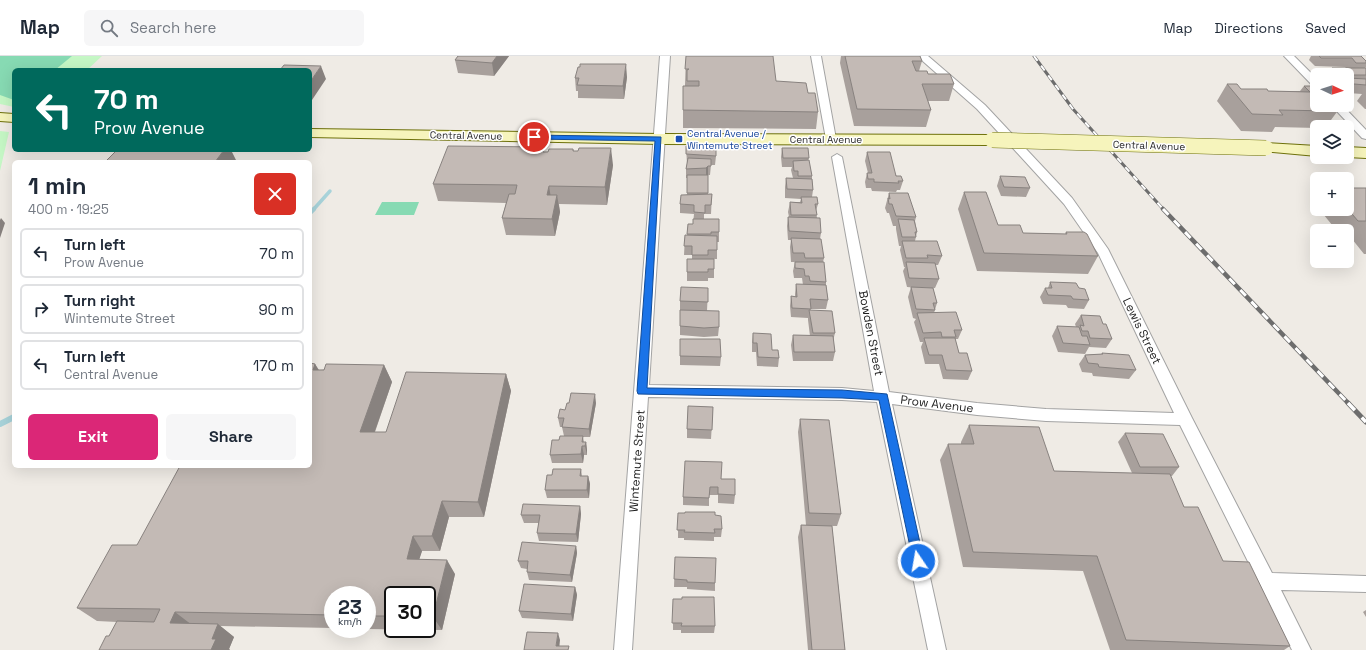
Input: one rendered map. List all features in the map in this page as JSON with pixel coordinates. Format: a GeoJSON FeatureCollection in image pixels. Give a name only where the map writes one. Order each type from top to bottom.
{"type":"FeatureCollection","features":[{"type":"Feature","properties":{"kind":"main road"},"geometry":{"type":"LineString","coordinates":[[0,116],[12,118]]}},
{"type":"Feature","properties":{"kind":"main road","name":"Central Avenue"},"geometry":{"type":"LineString","coordinates":[[312,133],[659,139],[992,140],[1310,150]]}},
{"type":"Feature","properties":{"kind":"main road"},"geometry":{"type":"LineString","coordinates":[[1354,152],[1366,152]]}},
{"type":"Feature","properties":{"kind":"street","name":"Wintemute Street"},"geometry":{"type":"LineString","coordinates":[[623,650],[666,56]]}},
{"type":"Feature","properties":{"kind":"street"},"geometry":{"type":"LineString","coordinates":[[816,56],[831,139]]}},
{"type":"Feature","properties":{"kind":"street","name":"Lewis Street"},"geometry":{"type":"LineString","coordinates":[[922,56],[981,107],[1068,201],[1104,252],[1184,419],[1302,650]]}},
{"type":"Feature","properties":{"kind":"street"},"geometry":{"type":"LineString","coordinates":[[1289,56],[1310,78]]}},
{"type":"Feature","properties":{"kind":"street"},"geometry":{"type":"LineString","coordinates":[[1343,112],[1366,136]]}},
{"type":"Feature","properties":{"kind":"street","name":"Bowden Street"},"geometry":{"type":"LineString","coordinates":[[838,157],[883,397],[937,650]]}},
{"type":"Feature","properties":{"kind":"street","name":"Prow Avenue"},"geometry":{"type":"LineString","coordinates":[[642,391],[842,394],[883,397],[1012,413],[1184,419]]}},
{"type":"Feature","properties":{"kind":"street"},"geometry":{"type":"LineString","coordinates":[[1267,581],[1366,584]]}},
{"type":"Feature","properties":{"kind":"green space"},"geometry":{"type":"Polygon","coordinates":[[[0,56],[102,56],[89,68],[12,68],[12,107],[0,104],[0,56]]]}},
{"type":"Feature","properties":{"kind":"green space"},"geometry":{"type":"Polygon","coordinates":[[[0,56],[72,56],[57,68],[12,68],[12,99],[0,95],[0,56]]]}},
{"type":"Feature","properties":{"kind":"green space"},"geometry":{"type":"Polygon","coordinates":[[[0,131],[9,132],[0,171],[0,131]]]}},
{"type":"Feature","properties":{"kind":"green space"},"geometry":{"type":"Polygon","coordinates":[[[382,202],[419,202],[414,215],[375,215],[382,202]]]}},
{"type":"Feature","properties":{"kind":"building"},"geometry":{"type":"Polygon","coordinates":[[[458,56],[497,56],[492,63],[455,60],[458,56]]]}},
{"type":"Feature","properties":{"kind":"building"},"geometry":{"type":"Polygon","coordinates":[[[686,56],[773,56],[776,81],[806,83],[808,93],[815,93],[818,112],[683,110],[683,86],[699,86],[699,81],[687,81],[687,70],[689,69],[685,69],[686,56]]]}},
{"type":"Feature","properties":{"kind":"building"},"geometry":{"type":"Polygon","coordinates":[[[845,56],[920,56],[922,61],[912,61],[916,71],[927,71],[928,74],[950,74],[954,84],[922,84],[931,110],[857,109],[845,56]]]}},
{"type":"Feature","properties":{"kind":"building"},"geometry":{"type":"Polygon","coordinates":[[[1319,56],[1361,56],[1366,63],[1356,63],[1352,58],[1321,58],[1319,56]]]}},
{"type":"Feature","properties":{"kind":"building"},"geometry":{"type":"Polygon","coordinates":[[[580,64],[626,64],[623,86],[577,85],[579,78],[575,78],[580,64]]]}},
{"type":"Feature","properties":{"kind":"building"},"geometry":{"type":"Polygon","coordinates":[[[284,65],[321,66],[312,79],[312,68],[282,68],[284,65]]]}},
{"type":"Feature","properties":{"kind":"building"},"geometry":{"type":"Polygon","coordinates":[[[1354,68],[1366,68],[1366,75],[1354,75],[1354,68]]]}},
{"type":"Feature","properties":{"kind":"building"},"geometry":{"type":"Polygon","coordinates":[[[1354,78],[1366,79],[1366,85],[1354,84],[1354,78]]]}},
{"type":"Feature","properties":{"kind":"building"},"geometry":{"type":"Polygon","coordinates":[[[1227,84],[1237,84],[1241,89],[1310,92],[1310,111],[1279,110],[1283,115],[1252,114],[1227,84]]]}},
{"type":"Feature","properties":{"kind":"building"},"geometry":{"type":"Polygon","coordinates":[[[1304,86],[1310,86],[1310,92],[1304,86]]]}},
{"type":"Feature","properties":{"kind":"building"},"geometry":{"type":"Polygon","coordinates":[[[716,145],[716,156],[686,154],[686,146],[716,145]]]}},
{"type":"Feature","properties":{"kind":"building"},"geometry":{"type":"Polygon","coordinates":[[[448,146],[544,147],[543,152],[548,152],[549,149],[573,149],[573,151],[578,151],[579,148],[611,148],[605,187],[549,186],[547,195],[557,195],[552,219],[502,218],[509,194],[515,194],[517,185],[433,184],[448,146]]]}},
{"type":"Feature","properties":{"kind":"building"},"geometry":{"type":"Polygon","coordinates":[[[782,148],[808,148],[809,158],[783,158],[782,148]]]}},
{"type":"Feature","properties":{"kind":"building"},"geometry":{"type":"Polygon","coordinates":[[[115,152],[222,152],[216,160],[107,160],[115,152]]]}},
{"type":"Feature","properties":{"kind":"building"},"geometry":{"type":"Polygon","coordinates":[[[867,152],[890,152],[896,176],[901,176],[903,181],[898,181],[899,183],[874,182],[874,179],[868,179],[867,173],[872,173],[867,152]]]}},
{"type":"Feature","properties":{"kind":"building"},"geometry":{"type":"Polygon","coordinates":[[[688,158],[711,159],[711,166],[706,168],[686,169],[688,158]]]}},
{"type":"Feature","properties":{"kind":"building"},"geometry":{"type":"Polygon","coordinates":[[[809,160],[812,176],[798,176],[798,171],[794,171],[793,161],[809,160]]]}},
{"type":"Feature","properties":{"kind":"building"},"geometry":{"type":"Polygon","coordinates":[[[687,175],[708,175],[708,193],[687,193],[687,175]]]}},
{"type":"Feature","properties":{"kind":"building"},"geometry":{"type":"Polygon","coordinates":[[[1000,176],[1025,177],[1030,188],[1004,187],[1000,176]]]}},
{"type":"Feature","properties":{"kind":"building"},"geometry":{"type":"Polygon","coordinates":[[[786,178],[812,179],[813,190],[787,189],[786,178]]]}},
{"type":"Feature","properties":{"kind":"building"},"geometry":{"type":"Polygon","coordinates":[[[1354,188],[1366,188],[1366,221],[1358,221],[1354,216],[1354,188]]]}},
{"type":"Feature","properties":{"kind":"building"},"geometry":{"type":"Polygon","coordinates":[[[964,192],[986,192],[998,225],[1020,225],[1023,233],[1067,234],[1066,232],[1084,232],[1087,234],[1098,256],[984,253],[964,192]]]}},
{"type":"Feature","properties":{"kind":"building"},"geometry":{"type":"Polygon","coordinates":[[[889,193],[908,193],[916,217],[896,216],[892,204],[889,204],[889,193]]]}},
{"type":"Feature","properties":{"kind":"building"},"geometry":{"type":"Polygon","coordinates":[[[712,194],[711,205],[705,205],[705,213],[694,212],[694,205],[680,204],[681,195],[712,194]]]}},
{"type":"Feature","properties":{"kind":"building"},"geometry":{"type":"Polygon","coordinates":[[[801,197],[817,197],[818,204],[815,204],[817,215],[791,215],[790,202],[802,203],[801,197]]]}},
{"type":"Feature","properties":{"kind":"building"},"geometry":{"type":"Polygon","coordinates":[[[788,217],[820,218],[821,233],[789,231],[788,217]]]}},
{"type":"Feature","properties":{"kind":"building"},"geometry":{"type":"Polygon","coordinates":[[[693,219],[719,219],[719,232],[711,232],[711,234],[687,234],[688,224],[693,224],[693,219]]]}},
{"type":"Feature","properties":{"kind":"building"},"geometry":{"type":"Polygon","coordinates":[[[898,219],[914,220],[917,232],[915,232],[916,237],[902,237],[898,219]]]}},
{"type":"Feature","properties":{"kind":"building"},"geometry":{"type":"Polygon","coordinates":[[[685,235],[717,236],[717,250],[708,250],[708,255],[692,255],[692,246],[684,246],[685,235]]]}},
{"type":"Feature","properties":{"kind":"building"},"geometry":{"type":"Polygon","coordinates":[[[791,238],[821,239],[824,258],[805,258],[804,253],[793,253],[791,238]]]}},
{"type":"Feature","properties":{"kind":"building"},"geometry":{"type":"Polygon","coordinates":[[[902,241],[937,241],[942,256],[927,255],[928,258],[906,258],[902,241]]]}},
{"type":"Feature","properties":{"kind":"building"},"geometry":{"type":"Polygon","coordinates":[[[687,259],[714,259],[714,269],[708,269],[708,272],[687,272],[687,259]]]}},
{"type":"Feature","properties":{"kind":"building"},"geometry":{"type":"Polygon","coordinates":[[[795,262],[824,262],[826,282],[810,281],[809,276],[805,276],[804,269],[795,268],[795,262]]]}},
{"type":"Feature","properties":{"kind":"building"},"geometry":{"type":"Polygon","coordinates":[[[906,262],[935,263],[939,279],[909,278],[906,262]]]}},
{"type":"Feature","properties":{"kind":"building"},"geometry":{"type":"Polygon","coordinates":[[[1050,282],[1076,283],[1079,288],[1085,289],[1089,300],[1073,299],[1071,296],[1048,295],[1045,288],[1052,288],[1050,282]]]}},
{"type":"Feature","properties":{"kind":"building"},"geometry":{"type":"Polygon","coordinates":[[[796,284],[826,285],[828,300],[810,299],[811,309],[792,308],[791,296],[797,297],[796,284]]]}},
{"type":"Feature","properties":{"kind":"building"},"geometry":{"type":"Polygon","coordinates":[[[681,287],[708,288],[708,302],[680,301],[681,287]]]}},
{"type":"Feature","properties":{"kind":"building"},"geometry":{"type":"Polygon","coordinates":[[[911,287],[933,288],[937,303],[933,303],[935,310],[916,309],[911,287]]]}},
{"type":"Feature","properties":{"kind":"building"},"geometry":{"type":"Polygon","coordinates":[[[680,310],[719,311],[719,327],[704,328],[680,326],[680,310]]]}},
{"type":"Feature","properties":{"kind":"building"},"geometry":{"type":"Polygon","coordinates":[[[809,310],[832,311],[835,333],[813,333],[809,310]]]}},
{"type":"Feature","properties":{"kind":"building"},"geometry":{"type":"Polygon","coordinates":[[[956,312],[962,330],[954,330],[956,337],[942,337],[941,332],[923,333],[917,313],[956,312]]]}},
{"type":"Feature","properties":{"kind":"building"},"geometry":{"type":"Polygon","coordinates":[[[1081,315],[1100,316],[1103,324],[1106,324],[1112,339],[1090,338],[1088,331],[1082,331],[1080,325],[1084,326],[1081,315]]]}},
{"type":"Feature","properties":{"kind":"building"},"geometry":{"type":"Polygon","coordinates":[[[1057,326],[1079,327],[1082,336],[1087,336],[1090,345],[1063,343],[1057,326]]]}},
{"type":"Feature","properties":{"kind":"building"},"geometry":{"type":"Polygon","coordinates":[[[753,333],[771,334],[772,350],[778,350],[779,358],[758,357],[757,343],[753,343],[753,333]]]}},
{"type":"Feature","properties":{"kind":"building"},"geometry":{"type":"Polygon","coordinates":[[[793,335],[833,336],[835,352],[794,352],[793,335]]]}},
{"type":"Feature","properties":{"kind":"building"},"geometry":{"type":"Polygon","coordinates":[[[924,338],[955,338],[959,353],[967,353],[972,371],[946,370],[942,355],[929,355],[924,338]]]}},
{"type":"Feature","properties":{"kind":"building"},"geometry":{"type":"Polygon","coordinates":[[[680,339],[720,339],[721,357],[680,356],[680,339]]]}},
{"type":"Feature","properties":{"kind":"building"},"geometry":{"type":"Polygon","coordinates":[[[1102,353],[1129,355],[1136,370],[1099,367],[1098,364],[1088,363],[1085,355],[1103,354],[1102,353]]]}},
{"type":"Feature","properties":{"kind":"building"},"geometry":{"type":"Polygon","coordinates":[[[312,363],[315,364],[313,370],[324,370],[326,364],[384,365],[360,432],[386,432],[406,372],[506,374],[478,502],[442,501],[432,536],[413,536],[407,559],[447,560],[436,605],[436,586],[384,586],[384,616],[376,616],[376,586],[324,586],[324,615],[175,612],[170,623],[218,624],[212,639],[216,639],[211,650],[99,650],[106,636],[109,636],[117,621],[154,622],[160,609],[77,608],[112,545],[137,545],[179,468],[312,468],[312,363]]]}},
{"type":"Feature","properties":{"kind":"building"},"geometry":{"type":"Polygon","coordinates":[[[571,393],[595,394],[589,429],[562,427],[564,418],[558,418],[560,409],[565,410],[567,403],[569,403],[571,393]]]}},
{"type":"Feature","properties":{"kind":"building"},"geometry":{"type":"Polygon","coordinates":[[[688,406],[713,407],[712,430],[687,429],[688,406]]]}},
{"type":"Feature","properties":{"kind":"building"},"geometry":{"type":"Polygon","coordinates":[[[800,419],[829,420],[841,514],[809,513],[800,419]]]}},
{"type":"Feature","properties":{"kind":"building"},"geometry":{"type":"Polygon","coordinates":[[[969,425],[1039,427],[1054,471],[1170,474],[1184,507],[1198,507],[1223,561],[1249,562],[1290,646],[1126,640],[1097,556],[973,552],[948,444],[974,444],[969,425]]]}},
{"type":"Feature","properties":{"kind":"building"},"geometry":{"type":"Polygon","coordinates":[[[1125,433],[1163,434],[1179,467],[1140,467],[1125,433]]]}},
{"type":"Feature","properties":{"kind":"building"},"geometry":{"type":"Polygon","coordinates":[[[560,436],[583,436],[582,442],[586,442],[585,446],[582,446],[581,454],[550,455],[552,440],[559,440],[560,436]]]}},
{"type":"Feature","properties":{"kind":"building"},"geometry":{"type":"Polygon","coordinates":[[[685,461],[722,462],[721,479],[735,479],[735,495],[718,494],[718,487],[710,487],[709,498],[683,497],[685,461]]]}},
{"type":"Feature","properties":{"kind":"building"},"geometry":{"type":"Polygon","coordinates":[[[553,469],[581,469],[580,476],[588,476],[587,490],[545,490],[547,475],[552,475],[553,469]]]}},
{"type":"Feature","properties":{"kind":"building"},"geometry":{"type":"Polygon","coordinates":[[[523,504],[580,506],[576,534],[537,533],[540,515],[521,515],[523,504]]]}},
{"type":"Feature","properties":{"kind":"building"},"geometry":{"type":"Polygon","coordinates":[[[715,512],[715,515],[721,516],[722,529],[714,529],[715,533],[684,532],[685,530],[677,530],[678,513],[715,512]]]}},
{"type":"Feature","properties":{"kind":"building"},"geometry":{"type":"Polygon","coordinates":[[[801,525],[832,526],[845,650],[812,650],[801,525]]]}},
{"type":"Feature","properties":{"kind":"building"},"geometry":{"type":"Polygon","coordinates":[[[522,542],[576,546],[570,575],[527,572],[528,561],[518,561],[522,542]]]}},
{"type":"Feature","properties":{"kind":"building"},"geometry":{"type":"Polygon","coordinates":[[[675,557],[716,558],[715,583],[687,582],[687,580],[674,579],[675,557]]]}},
{"type":"Feature","properties":{"kind":"building"},"geometry":{"type":"Polygon","coordinates":[[[524,584],[575,587],[571,614],[519,611],[524,584]]]}},
{"type":"Feature","properties":{"kind":"building"},"geometry":{"type":"Polygon","coordinates":[[[682,597],[714,597],[715,626],[681,626],[682,623],[672,623],[673,599],[682,599],[682,597]]]}},
{"type":"Feature","properties":{"kind":"building"},"geometry":{"type":"Polygon","coordinates":[[[527,632],[558,633],[556,646],[569,646],[568,650],[524,650],[527,632]]]}},
{"type":"Feature","properties":{"kind":"waterway"},"geometry":{"type":"LineString","coordinates":[[313,210],[330,191]]}},
{"type":"Feature","properties":{"kind":"waterway"},"geometry":{"type":"LineString","coordinates":[[0,424],[12,418]]}},
{"type":"Feature","properties":{"kind":"railway"},"geometry":{"type":"LineString","coordinates":[[1034,56],[1073,109],[1164,210]]}},
{"type":"Feature","properties":{"kind":"railway"},"geometry":{"type":"LineString","coordinates":[[1163,209],[1349,404]]}},
{"type":"Feature","properties":{"kind":"railway"},"geometry":{"type":"LineString","coordinates":[[1348,403],[1366,422]]}},
{"type":"Feature","properties":{"kind":"place","name":"Central Avenue / Wintemute Street"},"geometry":{"type":"Point","coordinates":[679,139]}},
{"type":"Feature","properties":{"kind":"route"},"geometry":{"type":"LineString","coordinates":[[534,137],[659,139],[642,391],[842,394],[883,397],[918,561]]}}]}
